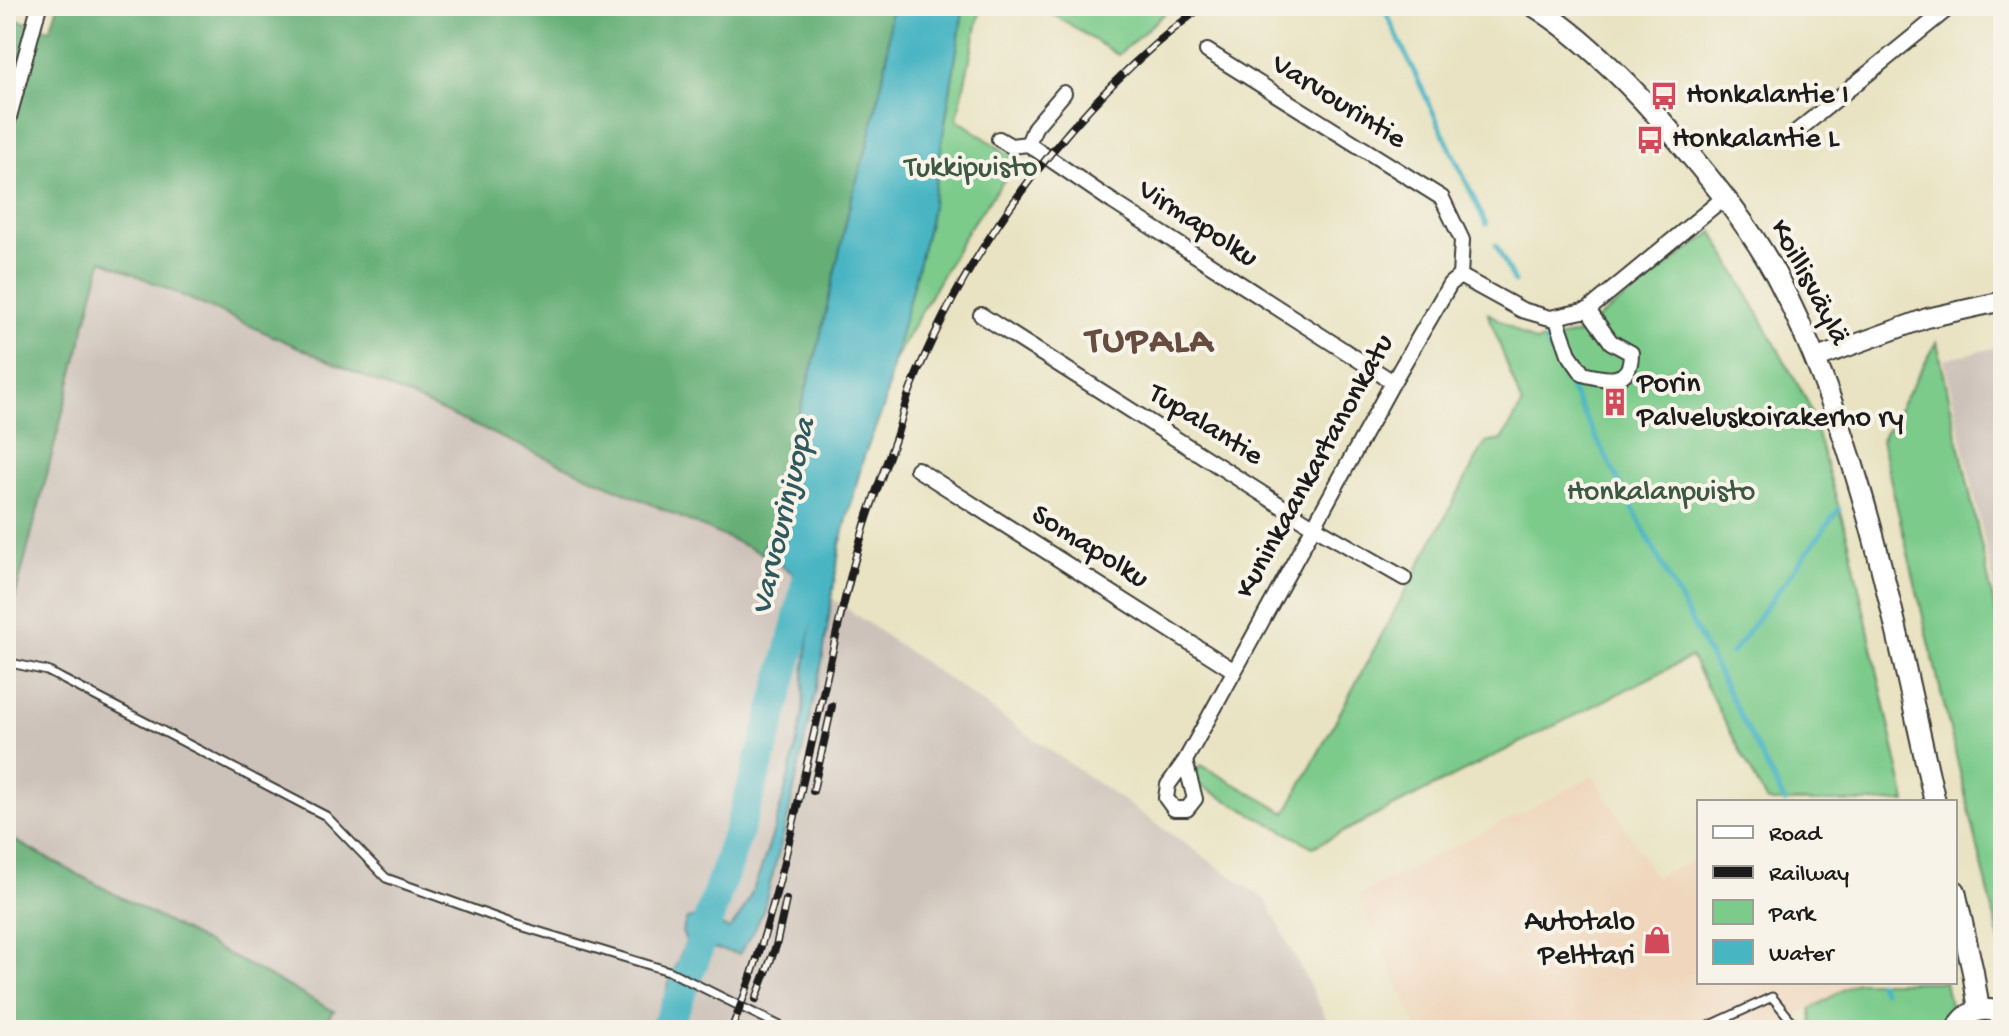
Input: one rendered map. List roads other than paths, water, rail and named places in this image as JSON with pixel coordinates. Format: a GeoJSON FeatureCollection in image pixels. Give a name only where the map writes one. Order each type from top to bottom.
{"type":"FeatureCollection","features":[{"type":"Feature","properties":{"kind":"main road","name":"Koillisväylä"},"geometry":{"type":"LineString","coordinates":[[1534,6],[1558,21],[1651,108],[1726,196],[1774,272],[1817,358],[1869,512],[1935,800]]}},
{"type":"Feature","properties":{"kind":"main road"},"geometry":{"type":"LineString","coordinates":[[1957,901],[1979,1010]]}},
{"type":"Feature","properties":{"kind":"main road"},"geometry":{"type":"LineString","coordinates":[[1956,1030],[1962,1019],[1979,1010],[1990,1009],[2003,1014]]}},
{"type":"Feature","properties":{"kind":"street"},"geometry":{"type":"LineString","coordinates":[[6,128],[39,6]]}},
{"type":"Feature","properties":{"kind":"street"},"geometry":{"type":"LineString","coordinates":[[1796,132],[1951,6]]}},
{"type":"Feature","properties":{"kind":"street","name":"Varvourintie"},"geometry":{"type":"LineString","coordinates":[[1207,51],[1442,198],[1462,240],[1460,276]]}},
{"type":"Feature","properties":{"kind":"street"},"geometry":{"type":"LineString","coordinates":[[999,139],[1011,146],[1028,144],[1035,127],[1064,93]]}},
{"type":"Feature","properties":{"kind":"street","name":"Virmapolku"},"geometry":{"type":"LineString","coordinates":[[1028,144],[1393,382]]}},
{"type":"Feature","properties":{"kind":"street"},"geometry":{"type":"LineString","coordinates":[[1460,276],[1522,310],[1550,318],[1588,310],[1726,196]]}},
{"type":"Feature","properties":{"kind":"street","name":"Kuninkaankartanonkatu"},"geometry":{"type":"LineString","coordinates":[[1185,761],[1393,382],[1450,284],[1460,276]]}},
{"type":"Feature","properties":{"kind":"street"},"geometry":{"type":"LineString","coordinates":[[1817,358],[1927,318],[2003,301]]}},
{"type":"Feature","properties":{"kind":"street"},"geometry":{"type":"LineString","coordinates":[[1556,317],[1569,354],[1583,374],[1607,381],[1624,375],[1631,366],[1631,353],[1611,342],[1588,310]]}},
{"type":"Feature","properties":{"kind":"street","name":"Tupalantie"},"geometry":{"type":"LineString","coordinates":[[981,315],[1313,526],[1404,578]]}},
{"type":"Feature","properties":{"kind":"street","name":"Somapolku"},"geometry":{"type":"LineString","coordinates":[[917,469],[1233,670]]}},
{"type":"Feature","properties":{"kind":"lane"},"geometry":{"type":"LineString","coordinates":[[6,662],[47,671],[326,816],[386,878],[514,924],[669,971],[788,1030]]}},
{"type":"Feature","properties":{"kind":"lane"},"geometry":{"type":"LineString","coordinates":[[1700,1030],[1772,997],[1799,1030]]}},
{"type":"Feature","properties":{"kind":"water"},"geometry":{"type":"Polygon","coordinates":[[[891,6],[964,6],[929,223],[884,406],[864,456],[840,545],[822,662],[788,817],[763,911],[739,954],[711,948],[676,1025],[679,1030],[655,1030],[666,1007],[667,988],[686,941],[682,932],[687,919],[699,916],[728,929],[751,893],[774,828],[793,759],[803,711],[805,663],[817,588],[761,553],[776,524],[784,467],[818,347],[852,196],[868,144],[887,59],[891,6]]]}},
{"type":"Feature","properties":{"kind":"waterway"},"geometry":{"type":"LineString","coordinates":[[1383,6],[1486,224]]}},
{"type":"Feature","properties":{"kind":"waterway"},"geometry":{"type":"LineString","coordinates":[[1496,245],[1514,282]]}},
{"type":"Feature","properties":{"kind":"waterway"},"geometry":{"type":"LineString","coordinates":[[1546,341],[1784,800]]}},
{"type":"Feature","properties":{"kind":"waterway"},"geometry":{"type":"LineString","coordinates":[[1732,653],[1839,509]]}},
{"type":"Feature","properties":{"kind":"waterway","name":"Varvourinjuopa"},"geometry":{"type":"LineString","coordinates":[[664,1030],[693,963],[746,808],[783,677],[815,544]]}},
{"type":"Feature","properties":{"kind":"waterway"},"geometry":{"type":"LineString","coordinates":[[1879,984],[1883,991]]}},
{"type":"Feature","properties":{"kind":"railway"},"geometry":{"type":"LineString","coordinates":[[731,1030],[759,953],[781,875],[857,551],[908,397],[934,337],[962,283],[995,230],[1070,130],[1157,43],[1203,6]]}},
{"type":"Feature","properties":{"kind":"railway"},"geometry":{"type":"LineString","coordinates":[[813,791],[832,706]]}},
{"type":"Feature","properties":{"kind":"railway"},"geometry":{"type":"LineString","coordinates":[[756,999],[776,946],[786,900]]}},
{"type":"Feature","properties":{"kind":"place","name":"Honkalantie I"},"geometry":{"type":"Point","coordinates":[1664,96]}},
{"type":"Feature","properties":{"kind":"place","name":"Honkalantie L"},"geometry":{"type":"Point","coordinates":[1650,140]}},
{"type":"Feature","properties":{"kind":"place","name":"Porin Palveluskoirakerho ry"},"geometry":{"type":"Point","coordinates":[1615,402]}},
{"type":"Feature","properties":{"kind":"place","name":"Autotalo Pelttari"},"geometry":{"type":"Point","coordinates":[1657,940]}},
{"type":"Feature","properties":{"kind":"district","name":"TUPALA"},"geometry":{"type":"Point","coordinates":[1150,343]}},
{"type":"Feature","properties":{"kind":"park label","name":"Tukkipuisto"},"geometry":{"type":"Point","coordinates":[971,169]}},
{"type":"Feature","properties":{"kind":"park label","name":"Honkalanpuisto"},"geometry":{"type":"Point","coordinates":[1661,493]}}]}
